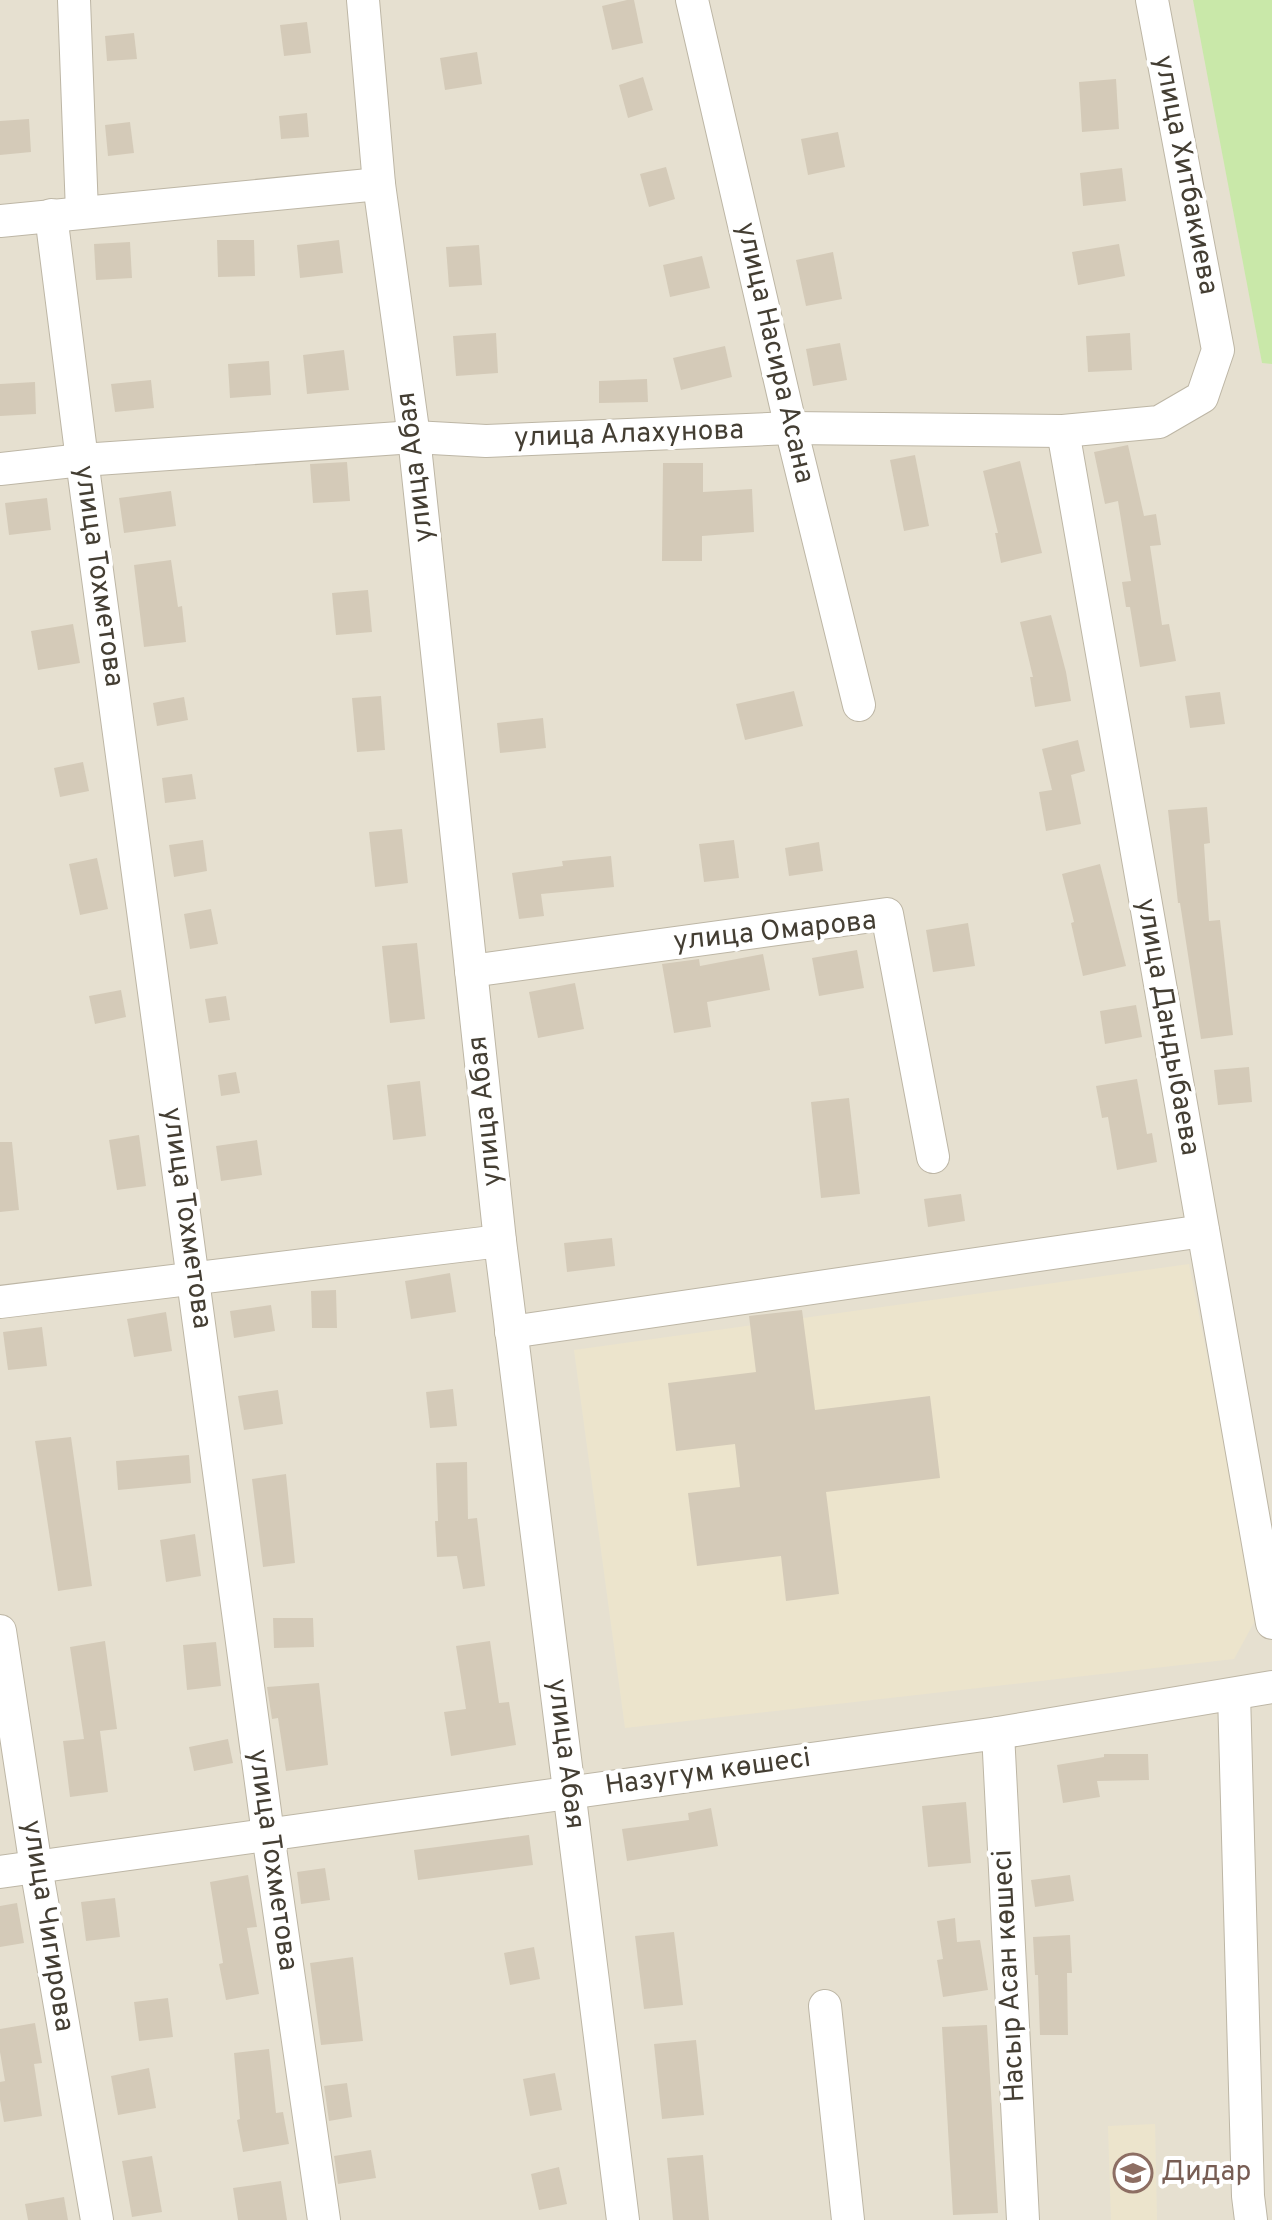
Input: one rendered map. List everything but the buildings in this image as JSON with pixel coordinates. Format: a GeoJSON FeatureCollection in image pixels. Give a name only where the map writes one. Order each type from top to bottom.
{"type":"FeatureCollection","features":[{"type":"Feature","properties":{"kind":"street","name":"улица Тохметова"},"geometry":{"type":"LineString","coordinates":[[74,0],[67,214],[82,460],[268,1834],[324,2220]]}},
{"type":"Feature","properties":{"kind":"street","name":"улица Абая"},"geometry":{"type":"LineString","coordinates":[[363,0],[379,184],[414,437],[500,1241],[623,2220]]}},
{"type":"Feature","properties":{"kind":"street","name":"улица Насира Асана"},"geometry":{"type":"LineString","coordinates":[[692,0],[859,705]]}},
{"type":"Feature","properties":{"kind":"street","name":"улица Хитбакиева"},"geometry":{"type":"LineString","coordinates":[[1152,0],[1218,350]]}},
{"type":"Feature","properties":{"kind":"street"},"geometry":{"type":"LineString","coordinates":[[0,221],[379,184]]}},
{"type":"Feature","properties":{"kind":"street","name":"улица Алахунова"},"geometry":{"type":"LineString","coordinates":[[0,469],[82,460],[414,437],[486,441],[791,428],[1063,431],[1159,422],[1202,397],[1218,350]]}},
{"type":"Feature","properties":{"kind":"street","name":"улица Дандыбаева"},"geometry":{"type":"LineString","coordinates":[[1063,431],[1272,1623]]}},
{"type":"Feature","properties":{"kind":"street","name":"улица Омарова"},"geometry":{"type":"LineString","coordinates":[[471,971],[887,914],[933,1157]]}},
{"type":"Feature","properties":{"kind":"street"},"geometry":{"type":"LineString","coordinates":[[511,1332],[1203,1231]]}},
{"type":"Feature","properties":{"kind":"street"},"geometry":{"type":"LineString","coordinates":[[0,1302],[500,1241]]}},
{"type":"Feature","properties":{"kind":"street","name":"улица Чигирова"},"geometry":{"type":"LineString","coordinates":[[0,1631],[36,1867],[97,2220]]}},
{"type":"Feature","properties":{"kind":"street","name":"Назугум көшесі"},"geometry":{"type":"LineString","coordinates":[[0,1872],[998,1733],[1272,1687]]}},
{"type":"Feature","properties":{"kind":"street"},"geometry":{"type":"LineString","coordinates":[[1234,1694],[1251,2220]]}},
{"type":"Feature","properties":{"kind":"street","name":"Насыр Асан көшесі"},"geometry":{"type":"LineString","coordinates":[[998,1733],[1023,2220]]}},
{"type":"Feature","properties":{"kind":"street"},"geometry":{"type":"LineString","coordinates":[[825,2006],[848,2220]]}},
{"type":"Feature","properties":{"kind":"shaded area"},"geometry":{"type":"Polygon","coordinates":[[[0,0],[1272,0],[1272,2220],[0,2220],[0,0]]]}},
{"type":"Feature","properties":{"kind":"shaded area"},"geometry":{"type":"Polygon","coordinates":[[[1189,1264],[1258,1615],[1234,1659],[625,1728],[574,1350],[1189,1264]]]}},
{"type":"Feature","properties":{"kind":"shaded area","name":"Дидар"},"geometry":{"type":"Polygon","coordinates":[[[1155,2124],[1157,2220],[1111,2220],[1108,2126],[1155,2124]]]}},
{"type":"Feature","properties":{"kind":"green space"},"geometry":{"type":"Polygon","coordinates":[[[1193,0],[1272,0],[1272,364],[1262,363],[1193,0]]]}},
{"type":"Feature","properties":{"kind":"place","name":"Дидар"},"geometry":{"type":"Point","coordinates":[1133,2173]}}]}
